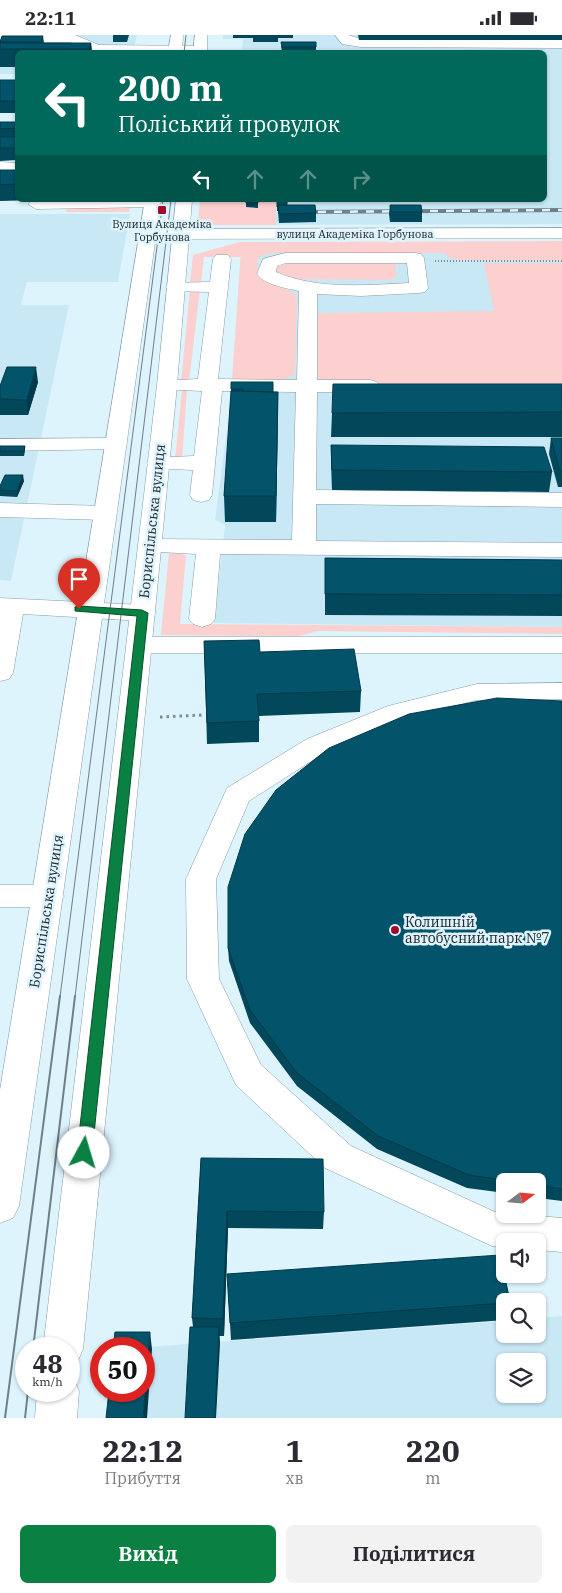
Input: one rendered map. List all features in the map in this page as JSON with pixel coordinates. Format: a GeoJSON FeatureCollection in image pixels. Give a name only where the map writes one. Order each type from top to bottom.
{"type":"FeatureCollection","features":[{"type":"Feature","properties":{"kind":"main road"},"geometry":{"type":"LineString","coordinates":[[175,50],[177,35]]}},
{"type":"Feature","properties":{"kind":"main road"},"geometry":{"type":"LineString","coordinates":[[200,50],[201,35]]}},
{"type":"Feature","properties":{"kind":"main road"},"geometry":{"type":"LineString","coordinates":[[341,35],[347,41],[361,43],[562,44]]}},
{"type":"Feature","properties":{"kind":"main road"},"geometry":{"type":"LineString","coordinates":[[0,39],[72,38],[97,49],[136,50]]}},
{"type":"Feature","properties":{"kind":"main road"},"geometry":{"type":"LineString","coordinates":[[0,167],[15,167]]}},
{"type":"Feature","properties":{"kind":"main road"},"geometry":{"type":"LineString","coordinates":[[36,204],[114,202]]}},
{"type":"Feature","properties":{"kind":"main road","name":"Бориспільська вулиця"},"geometry":{"type":"LineString","coordinates":[[0,1206],[9,1090],[48,896],[153,202]]}},
{"type":"Feature","properties":{"kind":"main road","name":"Бориспільська вулиця"},"geometry":{"type":"LineString","coordinates":[[64,1337],[167,385],[184,202]]}},
{"type":"Feature","properties":{"kind":"main road","name":"вулиця Академіка Горбунова"},"geometry":{"type":"LineString","coordinates":[[149,234],[562,233]]}},
{"type":"Feature","properties":{"kind":"main road"},"geometry":{"type":"LineString","coordinates":[[285,258],[415,258],[419,288],[308,290],[280,282],[266,274],[269,263],[285,258]]}},
{"type":"Feature","properties":{"kind":"main road"},"geometry":{"type":"LineString","coordinates":[[201,495],[222,259]]}},
{"type":"Feature","properties":{"kind":"main road"},"geometry":{"type":"LineString","coordinates":[[175,287],[219,287]]}},
{"type":"Feature","properties":{"kind":"main road"},"geometry":{"type":"LineString","coordinates":[[304,547],[308,290]]}},
{"type":"Feature","properties":{"kind":"main road"},"geometry":{"type":"LineString","coordinates":[[167,385],[386,387]]}},
{"type":"Feature","properties":{"kind":"main road"},"geometry":{"type":"LineString","coordinates":[[0,445],[116,444]]}},
{"type":"Feature","properties":{"kind":"main road"},"geometry":{"type":"LineString","coordinates":[[158,463],[204,463]]}},
{"type":"Feature","properties":{"kind":"main road"},"geometry":{"type":"LineString","coordinates":[[304,497],[562,500]]}},
{"type":"Feature","properties":{"kind":"main road"},"geometry":{"type":"LineString","coordinates":[[0,510],[105,513]]}},
{"type":"Feature","properties":{"kind":"main road"},"geometry":{"type":"LineString","coordinates":[[150,546],[562,550]]}},
{"type":"Feature","properties":{"kind":"main road"},"geometry":{"type":"LineString","coordinates":[[202,619],[209,546]]}},
{"type":"Feature","properties":{"kind":"main road"},"geometry":{"type":"LineString","coordinates":[[0,673],[6,605],[142,613]]}},
{"type":"Feature","properties":{"kind":"main road"},"geometry":{"type":"LineString","coordinates":[[139,645],[562,645]]}},
{"type":"Feature","properties":{"kind":"main road"},"geometry":{"type":"LineString","coordinates":[[562,691],[477,692],[398,713],[317,745],[238,795],[200,879],[203,979],[248,1075],[338,1157],[492,1229],[562,1235]]}},
{"type":"Feature","properties":{"kind":"main road"},"geometry":{"type":"LineString","coordinates":[[0,896],[48,896]]}},
{"type":"Feature","properties":{"kind":"main road"},"geometry":{"type":"LineString","coordinates":[[56,1418],[57,1402]]}},
{"type":"Feature","properties":{"kind":"path"},"geometry":{"type":"LineString","coordinates":[[427,261],[562,261]]}},
{"type":"Feature","properties":{"kind":"path"},"geometry":{"type":"LineString","coordinates":[[160,717],[202,715]]}},
{"type":"Feature","properties":{"kind":"shaded area"},"geometry":{"type":"Polygon","coordinates":[[[0,35],[137,35],[133,50],[15,50],[15,74],[0,74],[0,35]]]}},
{"type":"Feature","properties":{"kind":"shaded area"},"geometry":{"type":"Polygon","coordinates":[[[223,35],[562,35],[562,224],[204,225],[198,223],[200,202],[547,202],[547,50],[242,50],[243,39],[223,39],[223,35]]]}},
{"type":"Feature","properties":{"kind":"shaded area"},"geometry":{"type":"Polygon","coordinates":[[[68,202],[132,202],[129,212],[66,212],[68,202]]]}},
{"type":"Feature","properties":{"kind":"shaded area"},"geometry":{"type":"Polygon","coordinates":[[[200,202],[276,202],[276,225],[204,225],[198,223],[200,202]]]}},
{"type":"Feature","properties":{"kind":"shaded area"},"geometry":{"type":"Polygon","coordinates":[[[0,214],[130,214],[118,282],[27,282],[21,305],[69,305],[11,581],[0,580],[0,214]]]}},
{"type":"Feature","properties":{"kind":"shaded area"},"geometry":{"type":"Polygon","coordinates":[[[562,241],[562,260],[458,260],[447,257],[446,253],[273,253],[261,256],[257,260],[259,278],[293,292],[297,298],[295,374],[288,378],[273,381],[232,380],[241,253],[240,257],[204,257],[201,283],[190,283],[193,255],[239,242],[562,241]]]}},
{"type":"Feature","properties":{"kind":"shaded area"},"geometry":{"type":"Polygon","coordinates":[[[562,246],[562,627],[214,623],[225,525],[215,520],[231,400],[241,249],[562,246]]]}},
{"type":"Feature","properties":{"kind":"shaded area"},"geometry":{"type":"Polygon","coordinates":[[[289,261],[390,261],[395,263],[397,277],[388,280],[283,279],[275,272],[276,268],[289,261]]]}},
{"type":"Feature","properties":{"kind":"shaded area"},"geometry":{"type":"Polygon","coordinates":[[[484,263],[562,263],[562,386],[335,384],[322,381],[314,374],[315,316],[317,313],[494,311],[484,263]]]}},
{"type":"Feature","properties":{"kind":"shaded area"},"geometry":{"type":"Polygon","coordinates":[[[190,289],[200,289],[189,382],[181,382],[190,289]]]}},
{"type":"Feature","properties":{"kind":"shaded area"},"geometry":{"type":"Polygon","coordinates":[[[182,390],[187,390],[182,459],[175,460],[182,390]]]}},
{"type":"Feature","properties":{"kind":"shaded area"},"geometry":{"type":"Polygon","coordinates":[[[169,553],[180,553],[186,556],[180,624],[562,627],[562,634],[318,631],[299,636],[161,635],[169,553]]]}},
{"type":"Feature","properties":{"kind":"shaded area"},"geometry":{"type":"Polygon","coordinates":[[[562,1316],[562,1418],[110,1418],[130,1402],[155,1402],[155,1346],[496,1322],[496,1343],[546,1343],[546,1317],[562,1316]]]}},
{"type":"Feature","properties":{"kind":"building"},"geometry":{"type":"Polygon","coordinates":[[[2,36],[43,36],[41,42],[0,42],[2,36]]]}},
{"type":"Feature","properties":{"kind":"building"},"geometry":{"type":"Polygon","coordinates":[[[281,42],[316,42],[316,47],[282,47],[281,42]]]}},
{"type":"Feature","properties":{"kind":"building"},"geometry":{"type":"Polygon","coordinates":[[[0,43],[91,43],[89,49],[0,49],[0,43]]]}},
{"type":"Feature","properties":{"kind":"building"},"geometry":{"type":"Polygon","coordinates":[[[0,80],[15,80],[15,101],[0,101],[0,80]]]}},
{"type":"Feature","properties":{"kind":"building"},"geometry":{"type":"Polygon","coordinates":[[[0,122],[15,122],[15,128],[0,129],[0,122]]]}},
{"type":"Feature","properties":{"kind":"building"},"geometry":{"type":"Polygon","coordinates":[[[0,137],[15,137],[15,148],[0,148],[0,137]]]}},
{"type":"Feature","properties":{"kind":"building"},"geometry":{"type":"Polygon","coordinates":[[[0,170],[15,170],[15,184],[0,185],[0,170]]]}},
{"type":"Feature","properties":{"kind":"building"},"geometry":{"type":"Polygon","coordinates":[[[277,202],[287,202],[287,205],[278,205],[277,207],[277,202]]]}},
{"type":"Feature","properties":{"kind":"building"},"geometry":{"type":"Polygon","coordinates":[[[278,205],[315,205],[316,213],[279,214],[278,205]]]}},
{"type":"Feature","properties":{"kind":"building"},"geometry":{"type":"Polygon","coordinates":[[[390,205],[421,205],[422,212],[391,212],[390,205]]]}},
{"type":"Feature","properties":{"kind":"building"},"geometry":{"type":"Polygon","coordinates":[[[7,367],[36,367],[27,400],[0,399],[0,386],[7,367]]]}},
{"type":"Feature","properties":{"kind":"building"},"geometry":{"type":"Polygon","coordinates":[[[231,382],[273,382],[273,392],[231,389],[231,382]]]}},
{"type":"Feature","properties":{"kind":"building"},"geometry":{"type":"Polygon","coordinates":[[[333,384],[562,384],[562,412],[332,413],[333,384]]]}},
{"type":"Feature","properties":{"kind":"building"},"geometry":{"type":"Polygon","coordinates":[[[231,391],[278,392],[276,496],[224,496],[231,391]]]}},
{"type":"Feature","properties":{"kind":"building"},"geometry":{"type":"Polygon","coordinates":[[[551,438],[562,438],[562,471],[560,471],[551,438]]]}},
{"type":"Feature","properties":{"kind":"building"},"geometry":{"type":"Polygon","coordinates":[[[331,445],[544,447],[552,472],[332,470],[331,445]]]}},
{"type":"Feature","properties":{"kind":"building"},"geometry":{"type":"Polygon","coordinates":[[[0,446],[25,446],[24,451],[0,451],[0,446]]]}},
{"type":"Feature","properties":{"kind":"building"},"geometry":{"type":"Polygon","coordinates":[[[5,475],[23,475],[17,491],[0,490],[5,475]]]}},
{"type":"Feature","properties":{"kind":"building"},"geometry":{"type":"Polygon","coordinates":[[[325,558],[562,560],[562,595],[325,594],[325,558]]]}},
{"type":"Feature","properties":{"kind":"building"},"geometry":{"type":"Polygon","coordinates":[[[259,640],[260,652],[354,649],[361,691],[257,694],[259,721],[207,723],[204,641],[259,640]]]}},
{"type":"Feature","properties":{"kind":"building","name":"Колишній автобусний парк №7"},"geometry":{"type":"Polygon","coordinates":[[[497,698],[562,701],[562,1189],[546,1186],[546,1173],[496,1173],[496,1179],[469,1175],[378,1136],[297,1073],[250,1010],[228,948],[228,887],[245,834],[276,790],[329,748],[409,714],[497,698]]]}},
{"type":"Feature","properties":{"kind":"building"},"geometry":{"type":"Polygon","coordinates":[[[201,1158],[323,1159],[324,1212],[227,1211],[223,1319],[192,1318],[201,1158]]]}},
{"type":"Feature","properties":{"kind":"building"},"geometry":{"type":"Polygon","coordinates":[[[496,1255],[496,1283],[506,1283],[508,1293],[496,1293],[496,1304],[230,1323],[227,1274],[496,1255]]]}},
{"type":"Feature","properties":{"kind":"building"},"geometry":{"type":"Polygon","coordinates":[[[190,1327],[219,1327],[215,1418],[185,1418],[190,1327]]]}},
{"type":"Feature","properties":{"kind":"building"},"geometry":{"type":"Polygon","coordinates":[[[115,1332],[150,1332],[150,1337],[114,1337],[115,1332]]]}},
{"type":"Feature","properties":{"kind":"building"},"geometry":{"type":"Polygon","coordinates":[[[108,1402],[144,1402],[143,1418],[106,1418],[108,1402]]]}},
{"type":"Feature","properties":{"kind":"tram line"},"geometry":{"type":"LineString","coordinates":[[184,50],[186,35]]}},
{"type":"Feature","properties":{"kind":"tram line"},"geometry":{"type":"LineString","coordinates":[[60,997],[163,202]]}},
{"type":"Feature","properties":{"kind":"tram line"},"geometry":{"type":"LineString","coordinates":[[75,997],[171,202]]}},
{"type":"Feature","properties":{"kind":"tram line"},"geometry":{"type":"LineString","coordinates":[[5,1418],[60,996]]}},
{"type":"Feature","properties":{"kind":"tram line"},"geometry":{"type":"LineString","coordinates":[[34,1337],[75,996]]}},
{"type":"Feature","properties":{"kind":"tram line"},"geometry":{"type":"LineString","coordinates":[[25,1418],[27,1402]]}},
{"type":"Feature","properties":{"kind":"railway"},"geometry":{"type":"LineString","coordinates":[[302,212],[562,210]]}},
{"type":"Feature","properties":{"kind":"place","name":"Вулиця Академіка Горбунова"},"geometry":{"type":"Point","coordinates":[162,210]}},
{"type":"Feature","properties":{"kind":"place","name":"Колишній автобусний парк №7"},"geometry":{"type":"Point","coordinates":[395,930]}},
{"type":"Feature","properties":{"kind":"route"},"geometry":{"type":"LineString","coordinates":[[79,609],[142,613],[84,1153]]}}]}
